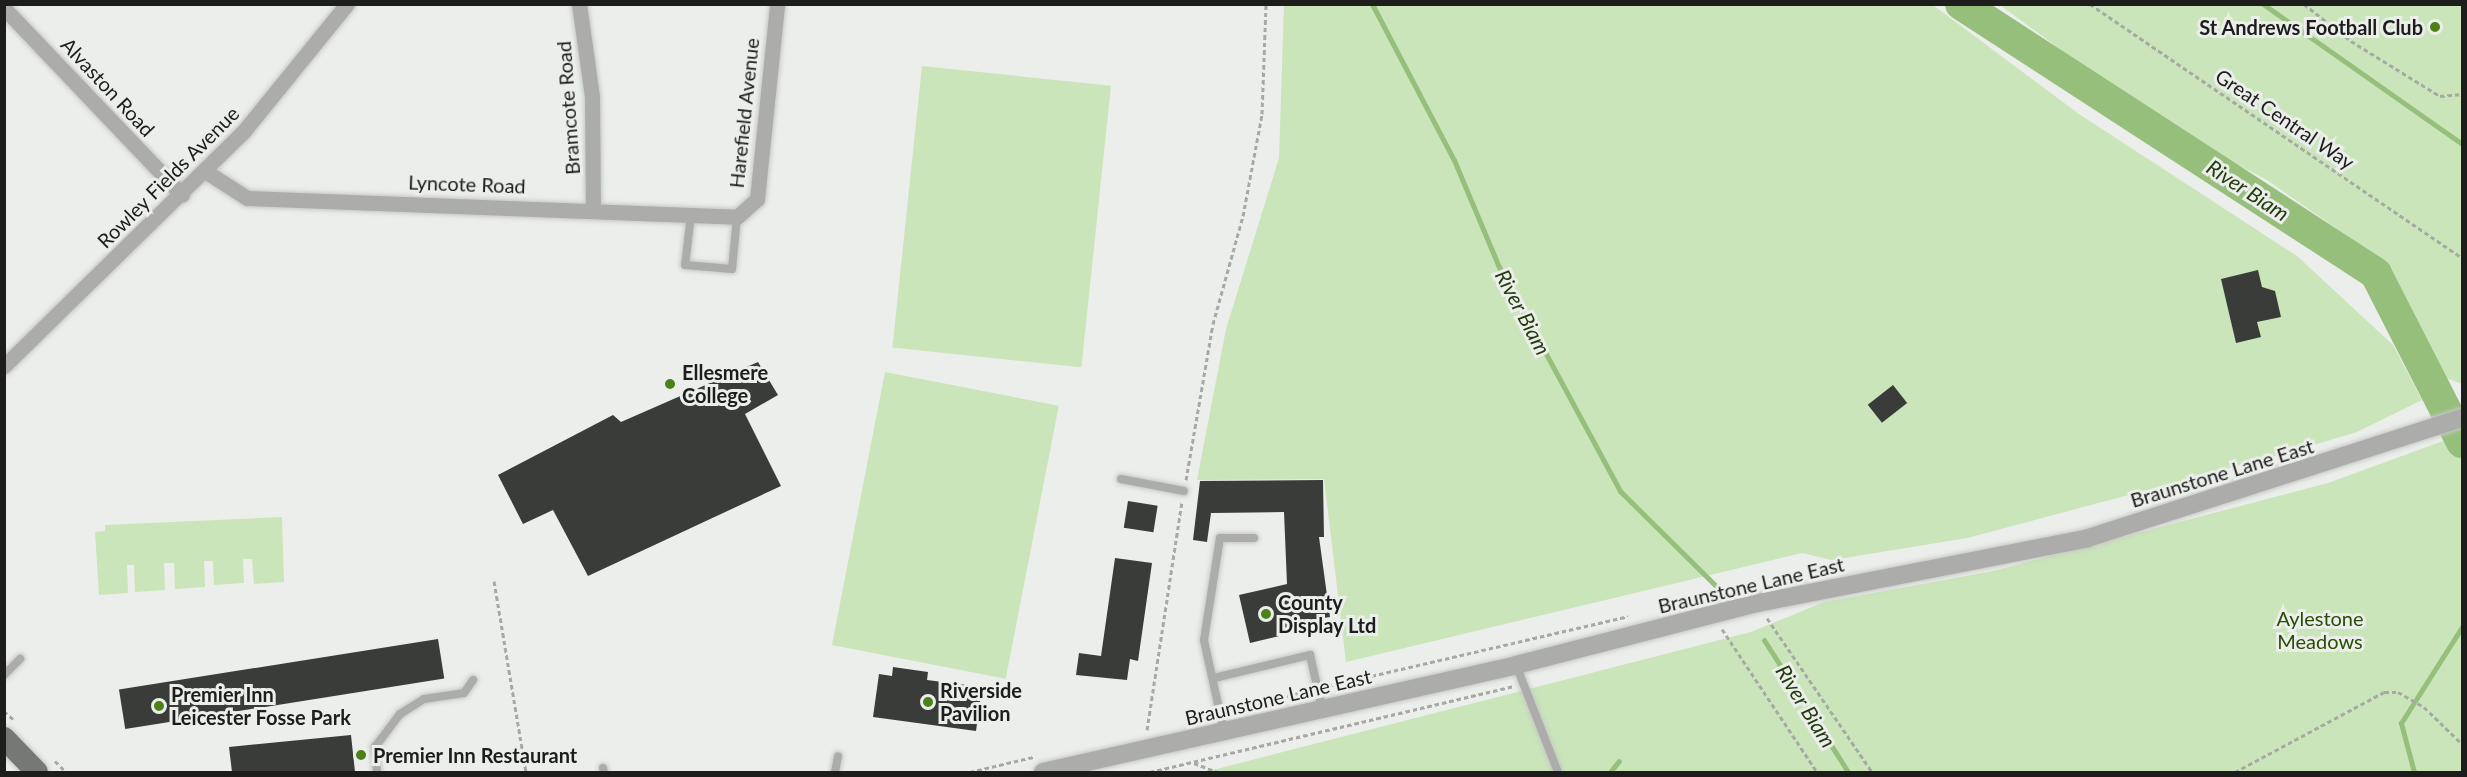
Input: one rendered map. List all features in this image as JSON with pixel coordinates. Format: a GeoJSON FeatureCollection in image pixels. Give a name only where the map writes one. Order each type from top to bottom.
{"type":"FeatureCollection","features":[{"type":"Feature","properties":{"kind":"main road"},"geometry":{"type":"LineString","coordinates":[[4,738],[37,772]]}},
{"type":"Feature","properties":{"kind":"street","name":"Rowley Fields Avenue"},"geometry":{"type":"LineString","coordinates":[[4,366],[182,195],[279,93],[347,4]]}},
{"type":"Feature","properties":{"kind":"street","name":"Bramcote Road"},"geometry":{"type":"LineString","coordinates":[[579,4],[592,97],[593,209]]}},
{"type":"Feature","properties":{"kind":"street","name":"Harefield Avenue"},"geometry":{"type":"LineString","coordinates":[[736,217],[757,199],[777,4]]}},
{"type":"Feature","properties":{"kind":"street","name":"Alvaston Road"},"geometry":{"type":"LineString","coordinates":[[4,8],[182,195]]}},
{"type":"Feature","properties":{"kind":"street","name":"Lyncote Road"},"geometry":{"type":"LineString","coordinates":[[205,171],[247,198],[593,209],[736,217]]}},
{"type":"Feature","properties":{"kind":"street","name":"Braunstone Lane East"},"geometry":{"type":"LineString","coordinates":[[1043,772],[1067,770],[1322,708],[1516,665],[1758,603],[2088,538],[2376,450],[2463,418]]}},
{"type":"Feature","properties":{"kind":"lane"},"geometry":{"type":"LineString","coordinates":[[691,215],[685,265],[732,269],[736,217]]}},
{"type":"Feature","properties":{"kind":"lane"},"geometry":{"type":"LineString","coordinates":[[1121,479],[1184,491]]}},
{"type":"Feature","properties":{"kind":"lane"},"geometry":{"type":"LineString","coordinates":[[1225,733],[1204,640],[1220,538],[1254,538]]}},
{"type":"Feature","properties":{"kind":"lane"},"geometry":{"type":"LineString","coordinates":[[1214,678],[1310,655],[1322,708]]}},
{"type":"Feature","properties":{"kind":"lane"},"geometry":{"type":"LineString","coordinates":[[4,675],[20,659]]}},
{"type":"Feature","properties":{"kind":"lane"},"geometry":{"type":"LineString","coordinates":[[1516,665],[1558,772]]}},
{"type":"Feature","properties":{"kind":"lane"},"geometry":{"type":"LineString","coordinates":[[377,772],[375,747],[400,714],[424,699],[464,693],[473,680]]}},
{"type":"Feature","properties":{"kind":"lane"},"geometry":{"type":"LineString","coordinates":[[835,772],[838,756]]}},
{"type":"Feature","properties":{"kind":"path"},"geometry":{"type":"LineString","coordinates":[[1147,730],[1184,491],[1213,324],[1243,216],[1262,114],[1266,4]]}},
{"type":"Feature","properties":{"kind":"path","name":"Great Central Way"},"geometry":{"type":"LineString","coordinates":[[2090,4],[2463,258]]}},
{"type":"Feature","properties":{"kind":"path"},"geometry":{"type":"LineString","coordinates":[[2304,4],[2351,41],[2440,96],[2463,94]]}},
{"type":"Feature","properties":{"kind":"path"},"geometry":{"type":"LineString","coordinates":[[494,581],[526,772]]}},
{"type":"Feature","properties":{"kind":"path"},"geometry":{"type":"LineString","coordinates":[[1758,603],[1779,643],[1872,772]]}},
{"type":"Feature","properties":{"kind":"path"},"geometry":{"type":"LineString","coordinates":[[1713,615],[1817,772]]}},
{"type":"Feature","properties":{"kind":"path"},"geometry":{"type":"LineString","coordinates":[[2235,772],[2384,692],[2406,695],[2424,706],[2463,744]]}},
{"type":"Feature","properties":{"kind":"path"},"geometry":{"type":"LineString","coordinates":[[1194,763],[1218,772]]}},
{"type":"Feature","properties":{"kind":"green space"},"geometry":{"type":"Polygon","coordinates":[[[1284,5],[1933,5],[2079,114],[2297,256],[2393,345],[2422,400],[2357,432],[1967,538],[1832,560],[1802,553],[1346,662],[1324,479],[1197,480],[1226,329],[1279,158],[1284,5]]]}},
{"type":"Feature","properties":{"kind":"green space"},"geometry":{"type":"Polygon","coordinates":[[[2000,5],[2462,5],[2462,384],[2441,376],[2373,254],[2267,180],[2165,126],[2000,5]]]}},
{"type":"Feature","properties":{"kind":"green space"},"geometry":{"type":"Polygon","coordinates":[[[922,66],[1111,86],[1081,367],[892,347],[922,66]]]}},
{"type":"Feature","properties":{"kind":"green space"},"geometry":{"type":"Polygon","coordinates":[[[885,372],[1059,406],[1006,679],[832,645],[885,372]]]}},
{"type":"Feature","properties":{"kind":"green space","name":"Aylestone Meadows"},"geometry":{"type":"Polygon","coordinates":[[[2462,434],[2462,772],[1205,772],[1751,632],[1824,602],[1993,571],[2328,483],[2462,434]]]}},
{"type":"Feature","properties":{"kind":"green space"},"geometry":{"type":"Polygon","coordinates":[[[282,517],[284,582],[254,584],[252,559],[243,559],[244,583],[214,585],[213,561],[204,561],[205,587],[175,589],[174,563],[164,563],[165,590],[135,592],[134,565],[127,565],[128,593],[99,595],[95,532],[105,531],[105,525],[282,517]]]}},
{"type":"Feature","properties":{"kind":"building"},"geometry":{"type":"Polygon","coordinates":[[[2258,270],[2262,287],[2275,291],[2281,317],[2257,322],[2261,337],[2236,343],[2221,279],[2258,270]]]}},
{"type":"Feature","properties":{"kind":"building"},"geometry":{"type":"Polygon","coordinates":[[[758,362],[778,395],[745,414],[781,486],[588,576],[553,510],[523,524],[498,475],[613,415],[621,422],[758,362]]]}},
{"type":"Feature","properties":{"kind":"building"},"geometry":{"type":"Polygon","coordinates":[[[1893,385],[1907,403],[1882,423],[1868,405],[1893,385]]]}},
{"type":"Feature","properties":{"kind":"building"},"geometry":{"type":"Polygon","coordinates":[[[1323,480],[1324,537],[1319,537],[1330,617],[1290,623],[1292,633],[1250,643],[1239,595],[1287,584],[1284,512],[1211,513],[1207,542],[1193,540],[1200,481],[1323,480]]]}},
{"type":"Feature","properties":{"kind":"building"},"geometry":{"type":"Polygon","coordinates":[[[1128,501],[1158,506],[1153,532],[1124,528],[1128,501]]]}},
{"type":"Feature","properties":{"kind":"building"},"geometry":{"type":"Polygon","coordinates":[[[1115,558],[1152,563],[1138,661],[1130,659],[1127,680],[1076,675],[1079,653],[1101,656],[1115,558]]]}},
{"type":"Feature","properties":{"kind":"building"},"geometry":{"type":"Polygon","coordinates":[[[438,639],[444,679],[125,729],[119,690],[438,639]]]}},
{"type":"Feature","properties":{"kind":"building","name":"Riverside Pavilion"},"geometry":{"type":"Polygon","coordinates":[[[893,667],[928,672],[927,680],[982,687],[976,731],[873,717],[879,674],[892,676],[893,667]]]}},
{"type":"Feature","properties":{"kind":"building"},"geometry":{"type":"Polygon","coordinates":[[[351,735],[355,772],[232,772],[229,747],[351,735]]]}},
{"type":"Feature","properties":{"kind":"waterway","name":"River Biam"},"geometry":{"type":"LineString","coordinates":[[1372,4],[1454,160],[1499,267],[1620,491],[1719,589]]}},
{"type":"Feature","properties":{"kind":"waterway","name":"River Biam"},"geometry":{"type":"LineString","coordinates":[[1961,4],[2376,274],[2462,442]]}},
{"type":"Feature","properties":{"kind":"waterway"},"geometry":{"type":"LineString","coordinates":[[2263,4],[2462,144]]}},
{"type":"Feature","properties":{"kind":"waterway"},"geometry":{"type":"LineString","coordinates":[[2414,772],[2401,723],[2462,627]]}},
{"type":"Feature","properties":{"kind":"waterway","name":"River Biam"},"geometry":{"type":"LineString","coordinates":[[1764,640],[1848,772]]}},
{"type":"Feature","properties":{"kind":"waterway"},"geometry":{"type":"LineString","coordinates":[[1610,772],[1619,761]]}},
{"type":"Feature","properties":{"kind":"place","name":"St Andrews Football Club"},"geometry":{"type":"Point","coordinates":[2435,27]}},
{"type":"Feature","properties":{"kind":"place","name":"Ellesmere College"},"geometry":{"type":"Point","coordinates":[670,384]}},
{"type":"Feature","properties":{"kind":"place","name":"County Display Ltd"},"geometry":{"type":"Point","coordinates":[1266,614]}},
{"type":"Feature","properties":{"kind":"place","name":"Riverside Pavilion"},"geometry":{"type":"Point","coordinates":[928,702]}},
{"type":"Feature","properties":{"kind":"place","name":"Premier Inn Leicester Fosse Park"},"geometry":{"type":"Point","coordinates":[159,706]}},
{"type":"Feature","properties":{"kind":"place","name":"Premier Inn Restaurant"},"geometry":{"type":"Point","coordinates":[361,755]}}]}
